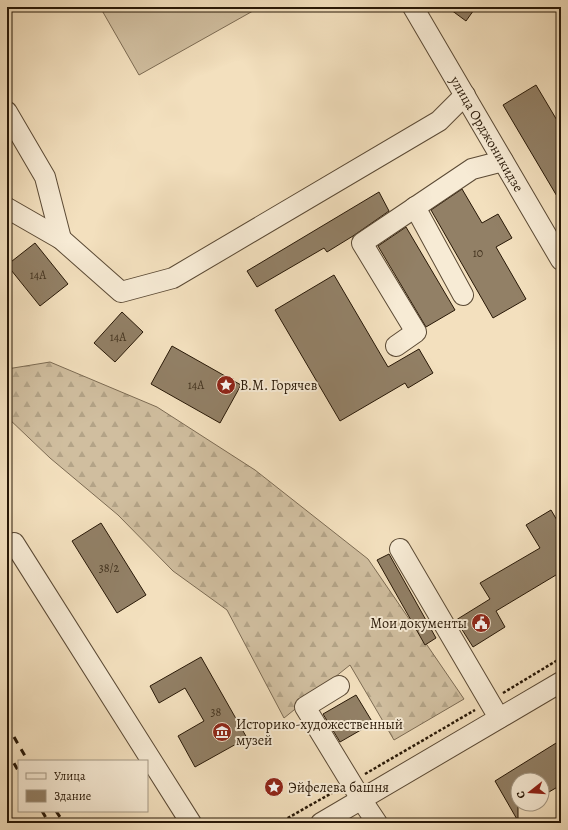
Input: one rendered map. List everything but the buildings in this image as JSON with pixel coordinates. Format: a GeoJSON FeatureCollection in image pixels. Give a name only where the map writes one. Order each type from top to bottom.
{"type":"FeatureCollection","features":[{"type":"Feature","properties":{"kind":"street","name":"улица Орджоникидзе"},"geometry":{"type":"LineString","coordinates":[[420,10],[465,95],[561,259]]}},
{"type":"Feature","properties":{"kind":"street"},"geometry":{"type":"LineString","coordinates":[[7,208],[61,239],[121,292],[173,278],[439,121],[465,95]]}},
{"type":"Feature","properties":{"kind":"street"},"geometry":{"type":"LineString","coordinates":[[7,112],[44,177],[61,239]]}},
{"type":"Feature","properties":{"kind":"street"},"geometry":{"type":"LineString","coordinates":[[396,346],[416,332],[362,242],[472,169],[503,161]]}},
{"type":"Feature","properties":{"kind":"street"},"geometry":{"type":"LineString","coordinates":[[415,207],[463,295]]}},
{"type":"Feature","properties":{"kind":"street"},"geometry":{"type":"LineString","coordinates":[[14,543],[191,823]]}},
{"type":"Feature","properties":{"kind":"street"},"geometry":{"type":"LineString","coordinates":[[400,549],[492,715]]}},
{"type":"Feature","properties":{"kind":"street"},"geometry":{"type":"LineString","coordinates":[[321,823],[440,753],[492,715],[561,682]]}},
{"type":"Feature","properties":{"kind":"street"},"geometry":{"type":"LineString","coordinates":[[339,686],[305,707],[377,823]]}},
{"type":"Feature","properties":{"kind":"path"},"geometry":{"type":"LineString","coordinates":[[438,731],[466,715],[492,715],[561,658]]}},
{"type":"Feature","properties":{"kind":"green space"},"geometry":{"type":"Polygon","coordinates":[[[100,7],[260,7],[139,75],[100,7]]]}},
{"type":"Feature","properties":{"kind":"green space"},"geometry":{"type":"Polygon","coordinates":[[[50,362],[157,407],[255,470],[368,559],[464,699],[394,740],[350,665],[284,718],[227,610],[173,571],[118,515],[50,458],[7,417],[7,369],[50,362]]]}},
{"type":"Feature","properties":{"kind":"railway"},"geometry":{"type":"LineString","coordinates":[[7,725],[27,760]]}},
{"type":"Feature","properties":{"kind":"railway"},"geometry":{"type":"LineString","coordinates":[[7,751],[18,770]]}},
{"type":"Feature","properties":{"kind":"railway"},"geometry":{"type":"LineString","coordinates":[[43,812],[49,823]]}},
{"type":"Feature","properties":{"kind":"railway"},"geometry":{"type":"LineString","coordinates":[[57,812],[64,823]]}},
{"type":"Feature","properties":{"kind":"place","name":"В.М. Горячев"},"geometry":{"type":"Point","coordinates":[226,385]}},
{"type":"Feature","properties":{"kind":"place","name":"Мои документы"},"geometry":{"type":"Point","coordinates":[481,623]}},
{"type":"Feature","properties":{"kind":"place","name":"Историко-художественный музей"},"geometry":{"type":"Point","coordinates":[222,732]}},
{"type":"Feature","properties":{"kind":"place","name":"Эйфелева башня"},"geometry":{"type":"Point","coordinates":[274,787]}}]}
